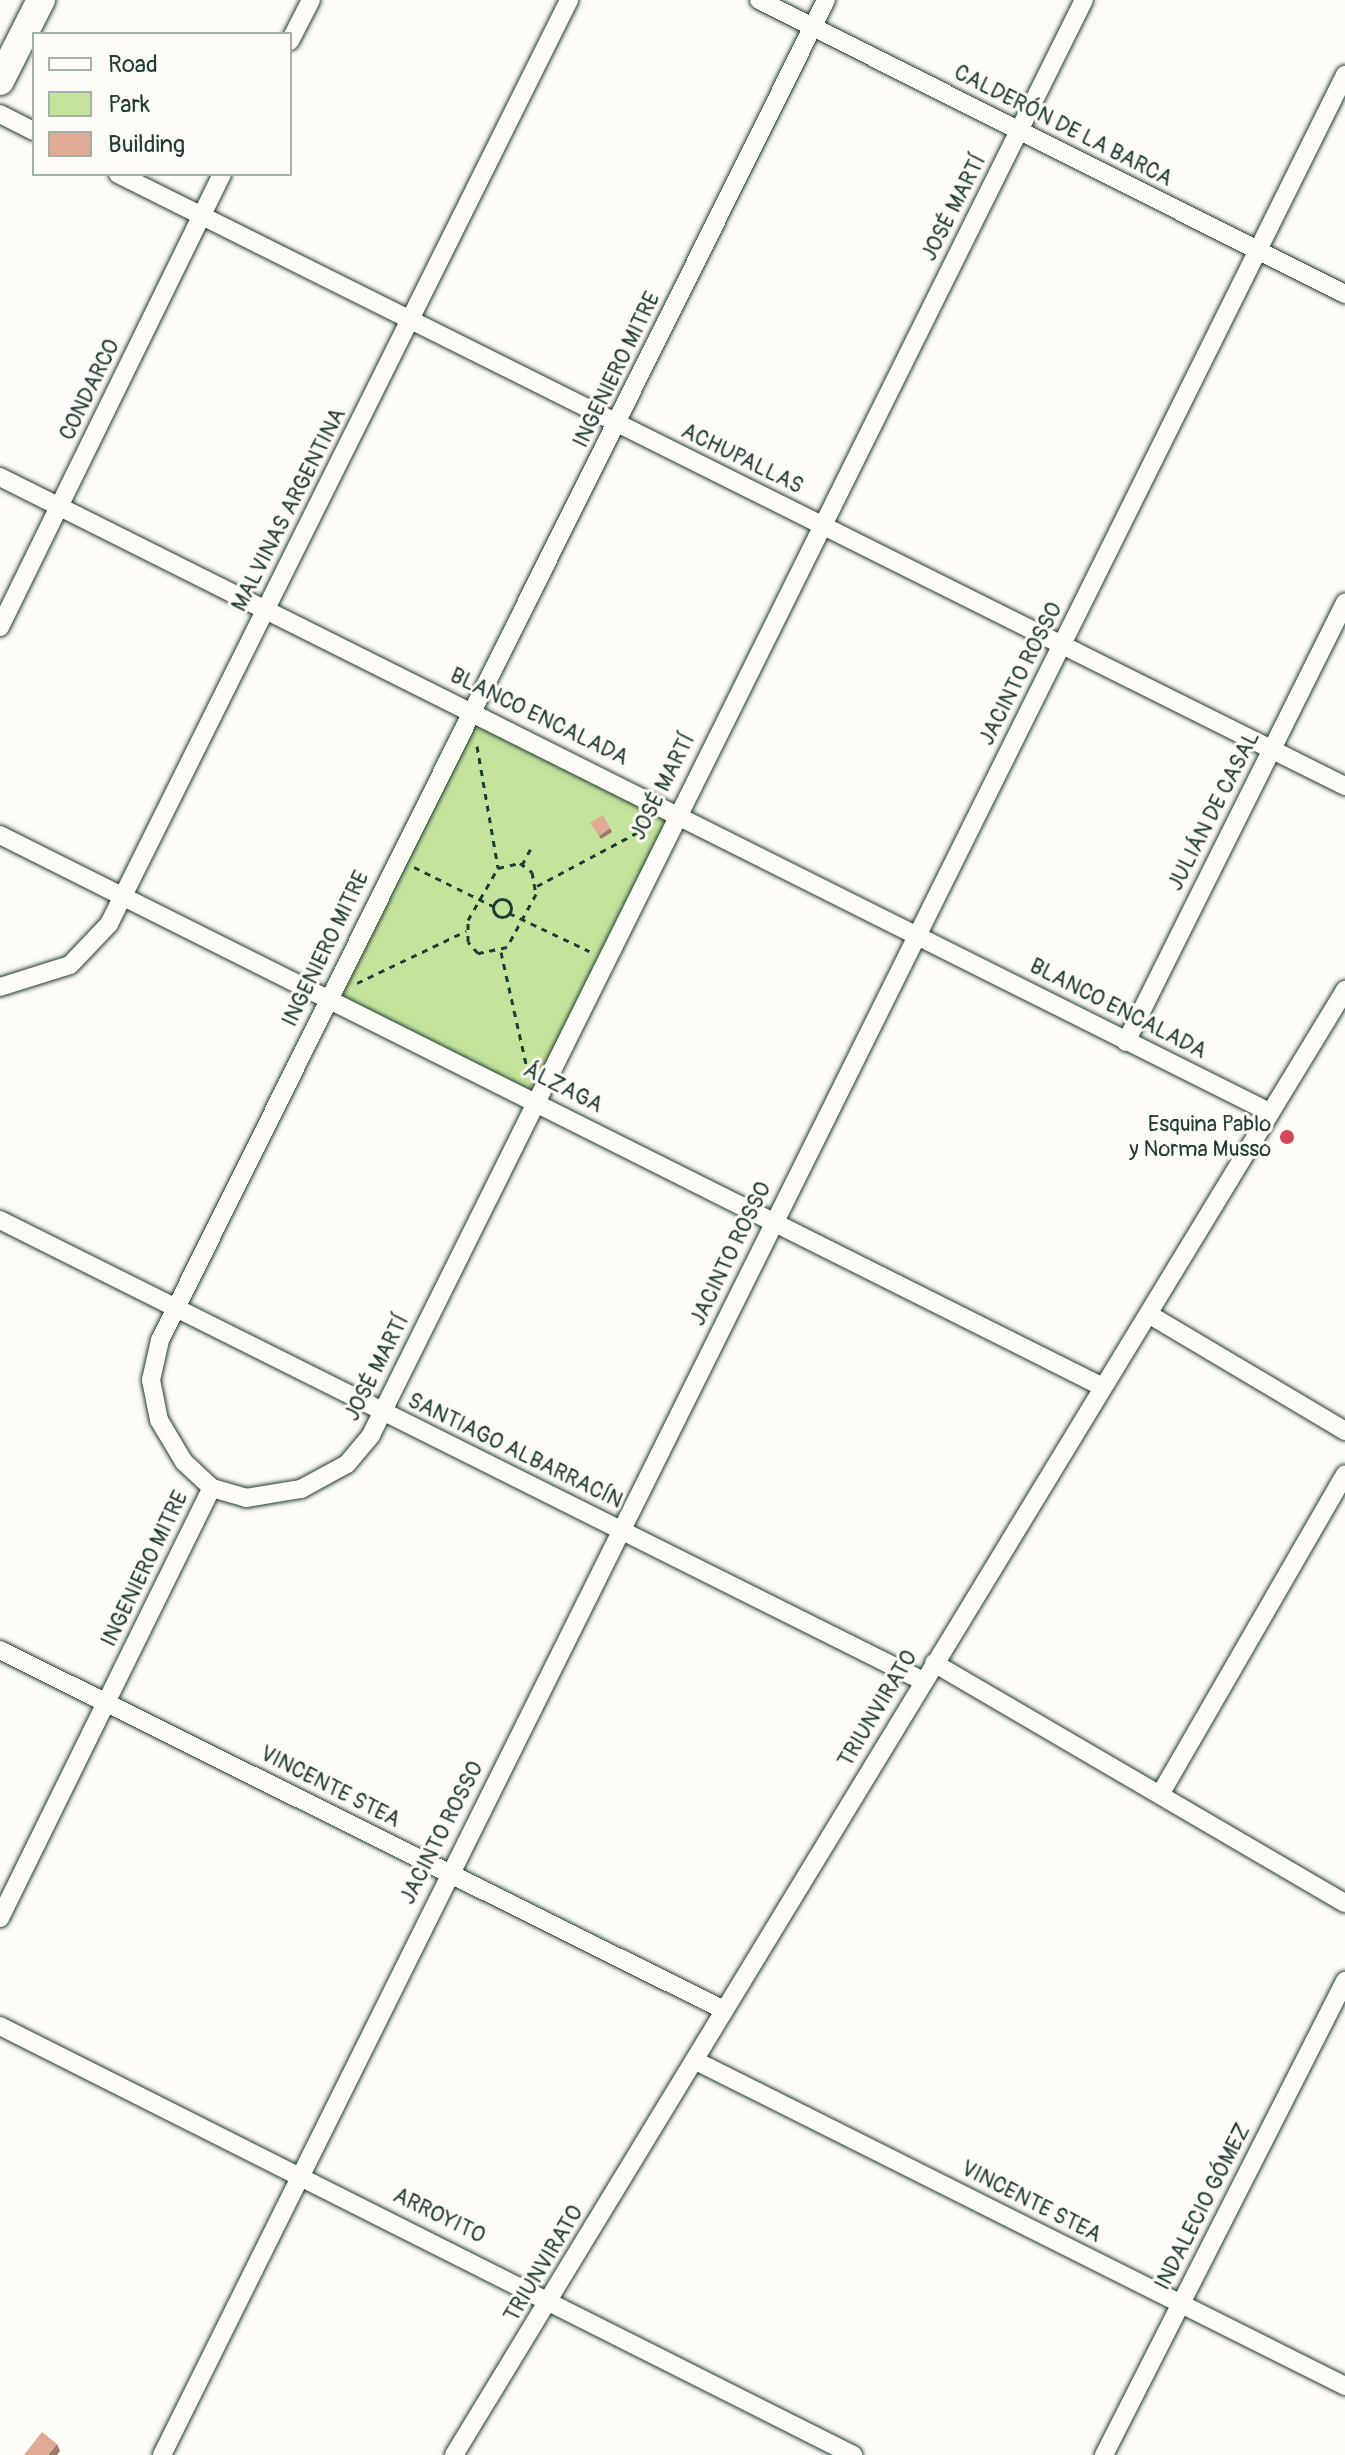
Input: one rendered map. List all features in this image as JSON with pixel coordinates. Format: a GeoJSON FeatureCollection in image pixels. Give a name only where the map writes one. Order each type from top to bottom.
{"type":"FeatureCollection","features":[{"type":"Feature","properties":{"kind":"main road"},"geometry":{"type":"LineString","coordinates":[[0,81],[41,0]]}},
{"type":"Feature","properties":{"kind":"street"},"geometry":{"type":"LineString","coordinates":[[292,37],[311,0]]}},
{"type":"Feature","properties":{"kind":"street","name":"MALVINAS ARGENTINA"},"geometry":{"type":"LineString","coordinates":[[0,987],[70,965],[92,947],[124,896],[569,0]]}},
{"type":"Feature","properties":{"kind":"street","name":"CALDERÓN DE LA BARCA"},"geometry":{"type":"LineString","coordinates":[[759,0],[1345,294]]}},
{"type":"Feature","properties":{"kind":"street","name":"INGENIERO MITRE"},"geometry":{"type":"LineString","coordinates":[[0,1918],[212,1488],[170,1442],[154,1402],[153,1363],[175,1306],[471,710],[618,425],[826,0]]}},
{"type":"Feature","properties":{"kind":"street","name":"JOSÉ MARTÍ"},"geometry":{"type":"LineString","coordinates":[[212,1488],[246,1498],[326,1479],[361,1450],[383,1414],[534,1099],[1084,0]]}},
{"type":"Feature","properties":{"kind":"street","name":"JACINTO ROSSO"},"geometry":{"type":"LineString","coordinates":[[162,2455],[448,1872],[1063,646],[1345,75]]}},
{"type":"Feature","properties":{"kind":"street"},"geometry":{"type":"LineString","coordinates":[[0,114],[32,130]]}},
{"type":"Feature","properties":{"kind":"street","name":"ACHUPALLAS"},"geometry":{"type":"LineString","coordinates":[[122,176],[1345,786]]}},
{"type":"Feature","properties":{"kind":"street","name":"CONDARCO"},"geometry":{"type":"LineString","coordinates":[[0,627],[221,176]]}},
{"type":"Feature","properties":{"kind":"street","name":"BLANCO ENCALADA"},"geometry":{"type":"LineString","coordinates":[[0,477],[677,812],[1269,1112]]}},
{"type":"Feature","properties":{"kind":"street","name":"JULIÁN DE CASAL"},"geometry":{"type":"LineString","coordinates":[[1126,1042],[1345,602]]}},
{"type":"Feature","properties":{"kind":"street","name":"ÁLZAGA"},"geometry":{"type":"LineString","coordinates":[[0,835],[534,1099],[1103,1387]]}},
{"type":"Feature","properties":{"kind":"street","name":"TRIUNVIRATO"},"geometry":{"type":"LineString","coordinates":[[454,2455],[1345,990]]}},
{"type":"Feature","properties":{"kind":"street","name":"SANTIAGO ALBARRACÍN"},"geometry":{"type":"LineString","coordinates":[[0,1220],[383,1414],[622,1529],[923,1681]]}},
{"type":"Feature","properties":{"kind":"street"},"geometry":{"type":"LineString","coordinates":[[1150,1315],[1345,1431]]}},
{"type":"Feature","properties":{"kind":"street"},"geometry":{"type":"LineString","coordinates":[[1161,1793],[1345,1474]]}},
{"type":"Feature","properties":{"kind":"street","name":"VINCENTE STEA"},"geometry":{"type":"LineString","coordinates":[[0,1650],[724,2010]]}},
{"type":"Feature","properties":{"kind":"street"},"geometry":{"type":"LineString","coordinates":[[934,1663],[1345,1903]]}},
{"type":"Feature","properties":{"kind":"street","name":"INDALECIO GÓMEZ"},"geometry":{"type":"LineString","coordinates":[[1104,2455],[1345,1981]]}},
{"type":"Feature","properties":{"kind":"street","name":"ARROYITO"},"geometry":{"type":"LineString","coordinates":[[0,2026],[301,2174],[853,2455]]}},
{"type":"Feature","properties":{"kind":"street","name":"VINCENTE STEA"},"geometry":{"type":"LineString","coordinates":[[696,2061],[1345,2386]]}},
{"type":"Feature","properties":{"kind":"path"},"geometry":{"type":"LineString","coordinates":[[328,998],[466,931],[498,868],[471,710]]}},
{"type":"Feature","properties":{"kind":"path"},"geometry":{"type":"LineString","coordinates":[[534,1099],[501,952],[537,886],[677,812]]}},
{"type":"Feature","properties":{"kind":"path"},"geometry":{"type":"LineString","coordinates":[[522,865],[532,846]]}},
{"type":"Feature","properties":{"kind":"path"},"geometry":{"type":"LineString","coordinates":[[397,859],[493,906],[497,917],[509,913],[604,958]]}},
{"type":"Feature","properties":{"kind":"path"},"geometry":{"type":"LineString","coordinates":[[498,868],[522,865]]}},
{"type":"Feature","properties":{"kind":"path"},"geometry":{"type":"LineString","coordinates":[[522,865],[537,886]]}},
{"type":"Feature","properties":{"kind":"path"},"geometry":{"type":"LineString","coordinates":[[493,906],[507,901],[509,913]]}},
{"type":"Feature","properties":{"kind":"path"},"geometry":{"type":"LineString","coordinates":[[466,931],[478,953],[501,952]]}},
{"type":"Feature","properties":{"kind":"green space"},"geometry":{"type":"Polygon","coordinates":[[[471,710],[677,812],[534,1099],[328,998],[471,710]]]}},
{"type":"Feature","properties":{"kind":"building"},"geometry":{"type":"Polygon","coordinates":[[[603,815],[610,828],[599,836],[590,823],[603,815]]]}},
{"type":"Feature","properties":{"kind":"building"},"geometry":{"type":"Polygon","coordinates":[[[42,2432],[57,2444],[48,2455],[24,2455],[42,2432]]]}},
{"type":"Feature","properties":{"kind":"place","name":"Esquina Pablo y Norma Musso"},"geometry":{"type":"Point","coordinates":[1287,1137]}}]}
